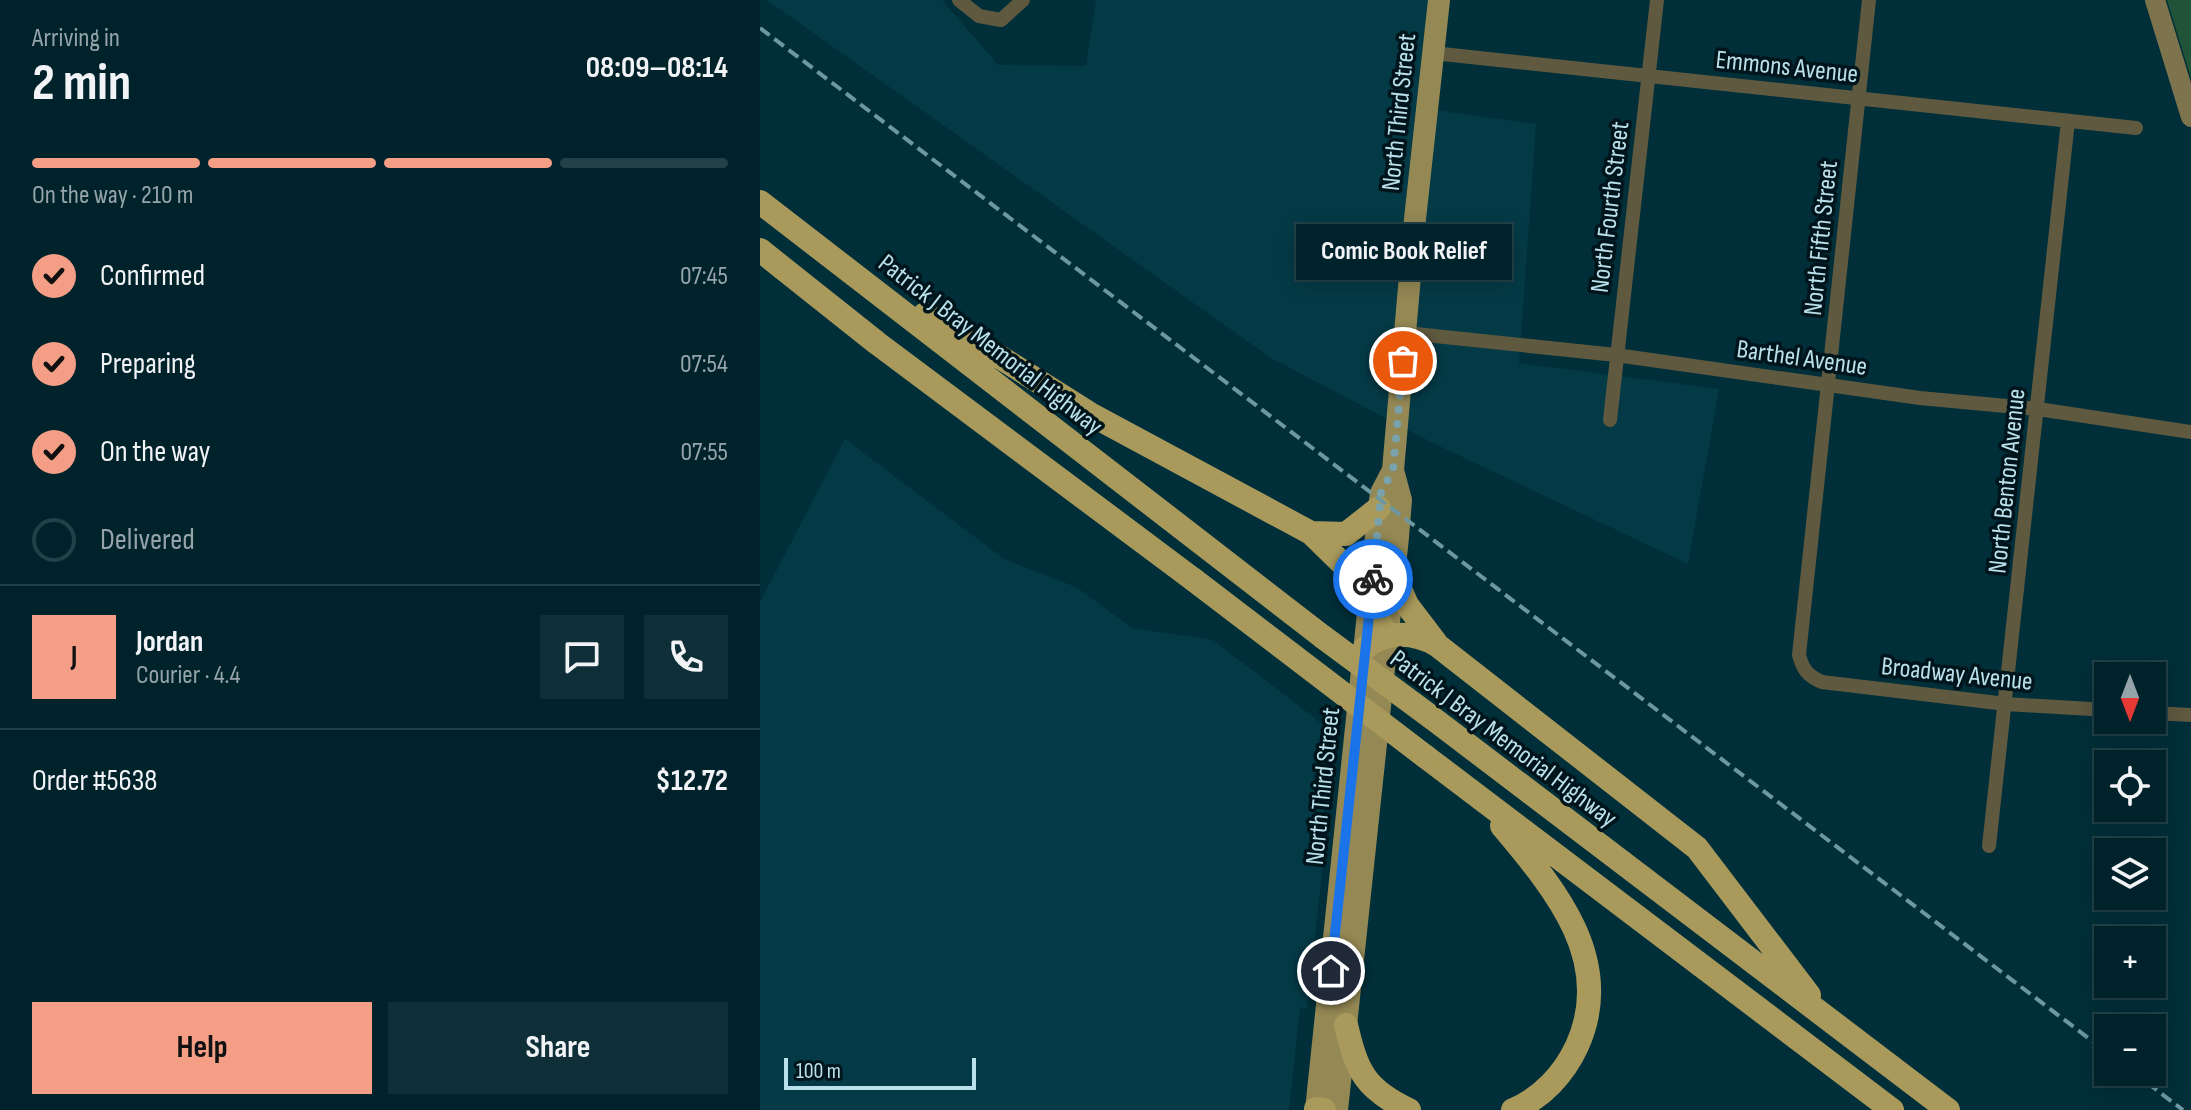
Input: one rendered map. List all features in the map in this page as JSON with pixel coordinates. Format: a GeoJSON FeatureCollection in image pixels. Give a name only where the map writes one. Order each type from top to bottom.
{"type":"FeatureCollection","features":[{"type":"Feature","properties":{"kind":"highway","name":"Patrick J Bray Memorial Highway"},"geometry":{"type":"LineString","coordinates":[[761,203],[1323,637],[1948,1110]]}},
{"type":"Feature","properties":{"kind":"highway"},"geometry":{"type":"LineString","coordinates":[[760,250],[877,343],[1892,1110]]}},
{"type":"Feature","properties":{"kind":"highway"},"geometry":{"type":"LineString","coordinates":[[866,283],[973,340],[1090,414],[1311,533],[1345,564],[1370,603],[1376,642],[1416,636],[1437,645],[1697,848],[1828,1019]]}},
{"type":"Feature","properties":{"kind":"highway"},"geometry":{"type":"LineString","coordinates":[[1311,533],[1346,534],[1379,508]]}},
{"type":"Feature","properties":{"kind":"highway"},"geometry":{"type":"LineString","coordinates":[[1394,575],[1407,605],[1437,645]]}},
{"type":"Feature","properties":{"kind":"highway"},"geometry":{"type":"LineString","coordinates":[[1472,791],[1562,902],[1588,965],[1588,1011],[1573,1054],[1544,1091],[1513,1110]]}},
{"type":"Feature","properties":{"kind":"highway"},"geometry":{"type":"LineString","coordinates":[[1346,1025],[1364,1078],[1373,1090],[1409,1110]]}},
{"type":"Feature","properties":{"kind":"highway"},"geometry":{"type":"LineString","coordinates":[[1316,1110],[1324,1110]]}},
{"type":"Feature","properties":{"kind":"main road","name":"North Third Street"},"geometry":{"type":"LineString","coordinates":[[1316,1110],[1376,642],[1394,575],[1401,500],[1393,470],[1439,0]]}},
{"type":"Feature","properties":{"kind":"main road"},"geometry":{"type":"LineString","coordinates":[[2155,0],[2191,117]]}},
{"type":"Feature","properties":{"kind":"main road"},"geometry":{"type":"LineString","coordinates":[[2167,0],[2191,78]]}},
{"type":"Feature","properties":{"kind":"main road","name":"North Third Street"},"geometry":{"type":"LineString","coordinates":[[1370,603],[1381,493],[1393,470]]}},
{"type":"Feature","properties":{"kind":"main road","name":"North Third Street"},"geometry":{"type":"LineString","coordinates":[[1337,1110],[1376,642]]}},
{"type":"Feature","properties":{"kind":"street"},"geometry":{"type":"LineString","coordinates":[[961,1],[979,16],[1001,20],[1023,0]]}},
{"type":"Feature","properties":{"kind":"street","name":"North Fourth Street"},"geometry":{"type":"LineString","coordinates":[[1610,420],[1657,0]]}},
{"type":"Feature","properties":{"kind":"street","name":"North Fifth Street"},"geometry":{"type":"LineString","coordinates":[[1805,671],[1799,655],[1869,0]]}},
{"type":"Feature","properties":{"kind":"street","name":"Emmons Avenue"},"geometry":{"type":"LineString","coordinates":[[1433,53],[2136,128]]}},
{"type":"Feature","properties":{"kind":"street","name":"North Benton Avenue"},"geometry":{"type":"LineString","coordinates":[[1989,846],[2068,121]]}},
{"type":"Feature","properties":{"kind":"street","name":"Barthel Avenue"},"geometry":{"type":"LineString","coordinates":[[1406,333],[1616,355],[1829,386],[2038,409],[2191,432]]}},
{"type":"Feature","properties":{"kind":"street","name":"Broadway Avenue"},"geometry":{"type":"LineString","coordinates":[[1805,671],[1822,682],[2006,704],[2094,709]]}},
{"type":"Feature","properties":{"kind":"street"},"geometry":{"type":"LineString","coordinates":[[2166,714],[2191,715]]}},
{"type":"Feature","properties":{"kind":"shaded area"},"geometry":{"type":"Polygon","coordinates":[[[767,0],[942,0],[998,65],[1086,66],[1096,0],[1431,0],[1419,108],[1536,124],[1519,363],[1719,389],[1688,564],[1431,442],[1271,358],[767,0]]]}},
{"type":"Feature","properties":{"kind":"shaded area"},"geometry":{"type":"Polygon","coordinates":[[[845,439],[1004,559],[1076,587],[1132,628],[1213,640],[1334,733],[1332,745],[1317,757],[1313,780],[1326,796],[1323,816],[1328,818],[1307,1008],[1300,1008],[1289,1110],[760,1110],[760,602],[845,439]]]}},
{"type":"Feature","properties":{"kind":"green space"},"geometry":{"type":"Polygon","coordinates":[[[2167,0],[2191,0],[2191,78],[2167,0]]]}},
{"type":"Feature","properties":{"kind":"railway"},"geometry":{"type":"LineString","coordinates":[[760,28],[2094,1042]]}},
{"type":"Feature","properties":{"kind":"railway"},"geometry":{"type":"LineString","coordinates":[[2151,1086],[2183,1110]]}},
{"type":"Feature","properties":{"kind":"way so far"},"geometry":{"type":"LineString","coordinates":[[1373,579],[1381,493],[1393,470],[1403,361]]}},
{"type":"Feature","properties":{"kind":"place","name":"Comic Book Relief"},"geometry":{"type":"Point","coordinates":[1403,361]}},
{"type":"Feature","properties":{"kind":"route"},"geometry":{"type":"LineString","coordinates":[[1331,971],[1373,579]]}}]}
